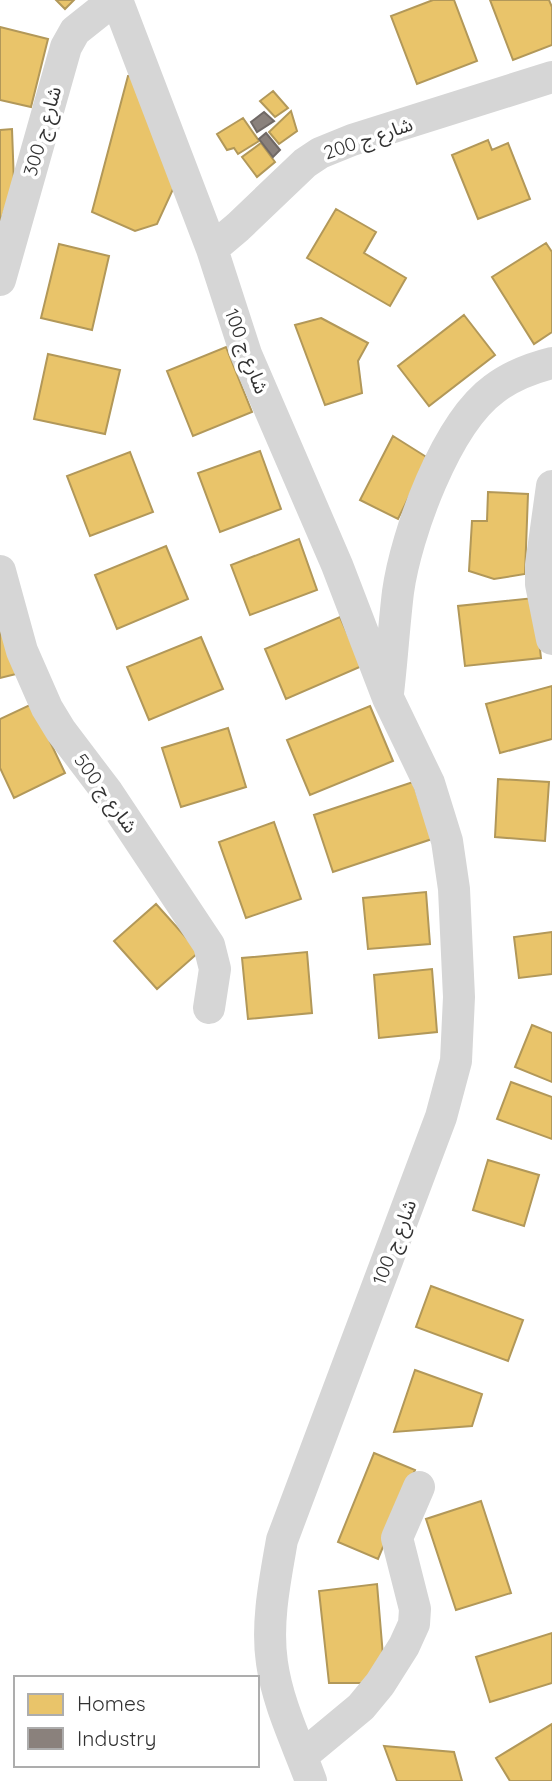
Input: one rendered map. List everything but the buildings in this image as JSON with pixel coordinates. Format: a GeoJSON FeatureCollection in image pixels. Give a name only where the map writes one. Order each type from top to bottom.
{"type":"FeatureCollection","features":[{"type":"Feature","properties":{"kind":"street","name":"شارع ج 100"},"geometry":{"type":"LineString","coordinates":[[116,0],[212,248],[246,354],[338,565],[388,698],[429,783],[447,841],[454,889],[459,997],[456,1060],[441,1117],[282,1540],[272,1606],[272,1662],[283,1710],[306,1768]]}},
{"type":"Feature","properties":{"kind":"street","name":"شارع ج 300"},"geometry":{"type":"LineString","coordinates":[[0,280],[66,47],[75,31],[116,0]]}},
{"type":"Feature","properties":{"kind":"street","name":"شارع ج 200"},"geometry":{"type":"LineString","coordinates":[[212,248],[305,163],[320,153],[352,140],[552,77]]}},
{"type":"Feature","properties":{"kind":"street"},"geometry":{"type":"LineString","coordinates":[[388,698],[398,591],[409,542],[439,466],[473,408],[494,388],[515,376],[552,363]]}},
{"type":"Feature","properties":{"kind":"street"},"geometry":{"type":"LineString","coordinates":[[552,486],[541,565],[541,584],[552,639]]}},
{"type":"Feature","properties":{"kind":"street","name":"شارع ج 500"},"geometry":{"type":"LineString","coordinates":[[0,571],[22,651],[47,708],[108,793],[209,945],[215,969],[209,1008]]}},
{"type":"Feature","properties":{"kind":"street"},"geometry":{"type":"LineString","coordinates":[[306,1768],[380,1684],[414,1625],[415,1609],[397,1538],[419,1487]]}}]}
